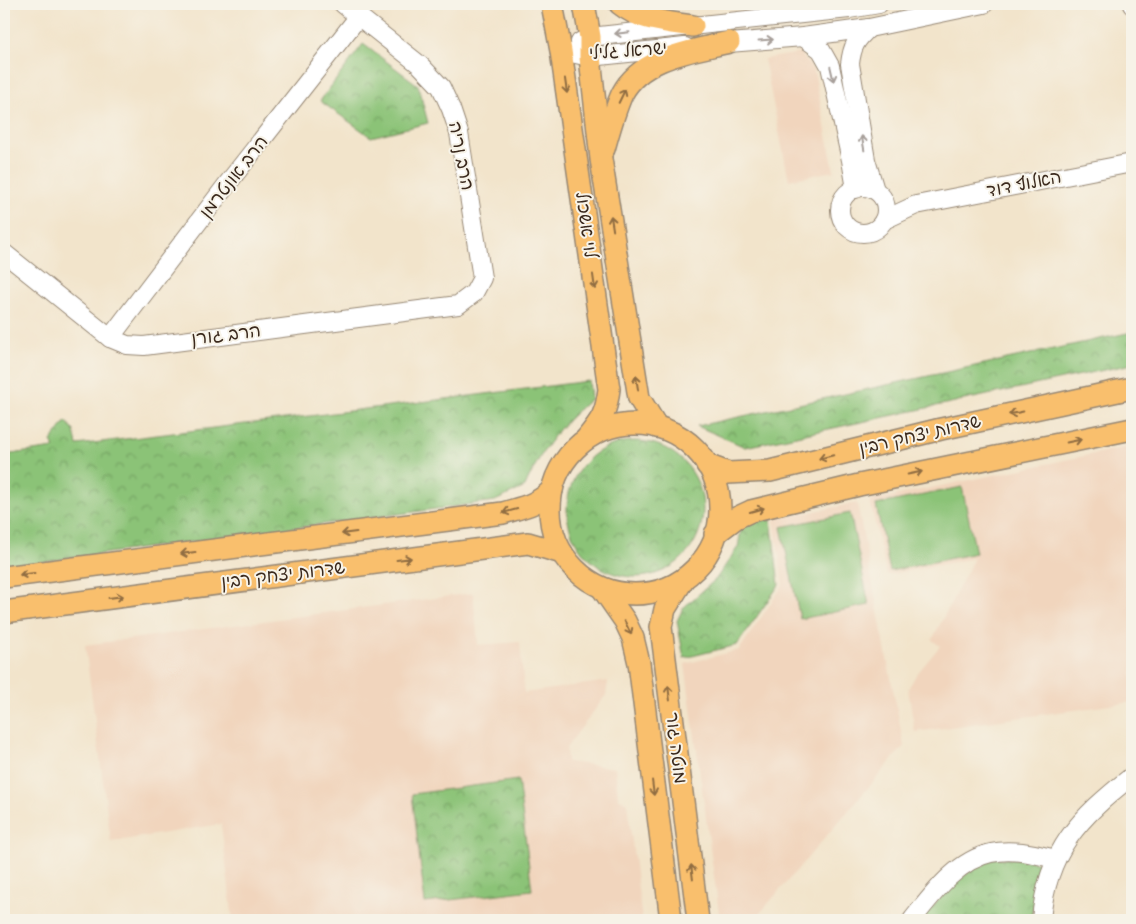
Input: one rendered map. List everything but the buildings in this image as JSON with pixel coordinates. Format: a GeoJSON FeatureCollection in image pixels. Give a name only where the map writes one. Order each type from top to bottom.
{"type":"FeatureCollection","features":[{"type":"Feature","properties":{"kind":"main road","name":"לוי אשכול"},"geometry":{"type":"LineString","coordinates":[[552,4],[562,51],[609,389],[604,417],[584,440]]}},
{"type":"Feature","properties":{"kind":"main road","name":"לוי אשכול"},"geometry":{"type":"LineString","coordinates":[[584,4],[601,159],[639,398],[657,427]]}},
{"type":"Feature","properties":{"kind":"main road"},"geometry":{"type":"LineString","coordinates":[[620,4],[647,18],[693,26]]}},
{"type":"Feature","properties":{"kind":"main road"},"geometry":{"type":"LineString","coordinates":[[601,159],[615,111],[623,93],[632,80],[648,67],[668,58],[729,42]]}},
{"type":"Feature","properties":{"kind":"main road","name":"שדרות יצחק רבין"},"geometry":{"type":"LineString","coordinates":[[707,465],[728,473],[770,470],[941,429],[1132,388]]}},
{"type":"Feature","properties":{"kind":"main road"},"geometry":{"type":"LineString","coordinates":[[638,424],[657,427],[675,434],[688,442],[699,452],[713,473],[720,498],[719,523],[716,534],[711,547],[699,565],[683,580],[660,591],[636,595],[611,592],[588,581],[567,562],[553,536],[549,508],[554,480],[567,458],[584,440],[601,431],[619,425],[638,424]]}},
{"type":"Feature","properties":{"kind":"main road","name":"שדרות יצחק רבין"},"geometry":{"type":"LineString","coordinates":[[716,534],[736,518],[751,511],[858,485],[1132,429]]}},
{"type":"Feature","properties":{"kind":"main road","name":"שדרות יצחק רבין"},"geometry":{"type":"LineString","coordinates":[[4,577],[503,513],[532,505],[543,499],[552,490]]}},
{"type":"Feature","properties":{"kind":"main road","name":"שדרות יצחק רבין"},"geometry":{"type":"LineString","coordinates":[[4,612],[528,543],[562,553]]}},
{"type":"Feature","properties":{"kind":"main road","name":"מוטה גור"},"geometry":{"type":"LineString","coordinates":[[683,580],[665,609],[662,627],[698,920]]}},
{"type":"Feature","properties":{"kind":"main road","name":"מוטה גור"},"geometry":{"type":"LineString","coordinates":[[602,588],[625,621],[633,638],[639,663],[671,920]]}},
{"type":"Feature","properties":{"kind":"street","name":"הרב נריה"},"geometry":{"type":"LineString","coordinates":[[344,4],[420,65],[441,87],[451,109],[459,133],[482,278],[474,293]]}},
{"type":"Feature","properties":{"kind":"street","name":"ישראל גלילי"},"geometry":{"type":"LineString","coordinates":[[562,51],[693,26],[879,4]]}},
{"type":"Feature","properties":{"kind":"street","name":"ישראל גלילי"},"geometry":{"type":"LineString","coordinates":[[590,47],[729,42],[803,37],[869,28],[984,4]]}},
{"type":"Feature","properties":{"kind":"street","name":"הרב אונטרמן"},"geometry":{"type":"LineString","coordinates":[[110,338],[359,16]]}},
{"type":"Feature","properties":{"kind":"street"},"geometry":{"type":"LineString","coordinates":[[869,28],[860,36],[852,49],[850,64],[866,160],[886,213],[880,226],[873,231],[865,233],[850,229],[842,216],[842,203],[845,197],[856,188],[868,188],[879,195]]}},
{"type":"Feature","properties":{"kind":"street"},"geometry":{"type":"LineString","coordinates":[[803,37],[821,50],[830,66],[856,188]]}},
{"type":"Feature","properties":{"kind":"street","name":"האלוף דוד"},"geometry":{"type":"LineString","coordinates":[[884,220],[916,205],[1132,163]]}},
{"type":"Feature","properties":{"kind":"street","name":"האלוף דוד"},"geometry":{"type":"LineString","coordinates":[[879,195],[916,205]]}},
{"type":"Feature","properties":{"kind":"street","name":"הרב גורן"},"geometry":{"type":"LineString","coordinates":[[4,253],[110,338],[127,345],[144,346],[458,305],[474,293]]}},
{"type":"Feature","properties":{"kind":"street"},"geometry":{"type":"LineString","coordinates":[[1041,920],[1043,898],[1063,844],[1093,809],[1132,776]]}},
{"type":"Feature","properties":{"kind":"street"},"geometry":{"type":"LineString","coordinates":[[915,919],[944,882],[964,865],[977,858],[990,853],[1009,851],[1056,859]]}},
{"type":"Feature","properties":{"kind":"shaded area"},"geometry":{"type":"Polygon","coordinates":[[[800,53],[814,71],[834,171],[789,180],[764,59],[800,53]]]}},
{"type":"Feature","properties":{"kind":"shaded area"},"geometry":{"type":"Polygon","coordinates":[[[1132,446],[1132,702],[915,732],[908,689],[916,675],[940,646],[932,640],[974,558],[887,575],[870,501],[1132,446]]]}},
{"type":"Feature","properties":{"kind":"shaded area"},"geometry":{"type":"Polygon","coordinates":[[[857,503],[904,746],[754,920],[720,920],[685,664],[739,650],[783,585],[774,519],[857,503]]]}},
{"type":"Feature","properties":{"kind":"shaded area"},"geometry":{"type":"Polygon","coordinates":[[[473,593],[478,645],[520,642],[524,693],[608,681],[606,695],[566,748],[567,762],[615,768],[618,798],[627,803],[642,920],[233,920],[221,824],[111,842],[85,645],[473,593]]]}},
{"type":"Feature","properties":{"kind":"green space"},"geometry":{"type":"Polygon","coordinates":[[[363,44],[418,85],[428,123],[371,137],[320,101],[363,44]]]}},
{"type":"Feature","properties":{"kind":"green space"},"geometry":{"type":"Polygon","coordinates":[[[1132,332],[1132,364],[745,447],[697,426],[1132,332]]]}},
{"type":"Feature","properties":{"kind":"green space"},"geometry":{"type":"Polygon","coordinates":[[[589,381],[591,399],[552,438],[525,487],[495,501],[4,567],[4,455],[54,448],[51,441],[66,421],[74,431],[77,445],[589,381]]]}},
{"type":"Feature","properties":{"kind":"green space"},"geometry":{"type":"Polygon","coordinates":[[[635,441],[661,446],[683,461],[698,483],[703,509],[698,535],[683,557],[661,572],[635,577],[609,572],[587,557],[572,535],[567,509],[572,483],[587,461],[609,446],[635,441]]]}},
{"type":"Feature","properties":{"kind":"green space"},"geometry":{"type":"Polygon","coordinates":[[[962,487],[976,553],[890,571],[876,505],[962,487]]]}},
{"type":"Feature","properties":{"kind":"green space"},"geometry":{"type":"Polygon","coordinates":[[[850,513],[869,605],[800,619],[781,527],[850,513]]]}},
{"type":"Feature","properties":{"kind":"green space"},"geometry":{"type":"Polygon","coordinates":[[[771,519],[779,585],[737,645],[684,658],[677,621],[683,608],[716,579],[738,547],[742,524],[771,519]]]}},
{"type":"Feature","properties":{"kind":"green space"},"geometry":{"type":"Polygon","coordinates":[[[518,780],[532,890],[425,903],[412,794],[518,780]]]}},
{"type":"Feature","properties":{"kind":"green space"},"geometry":{"type":"Polygon","coordinates":[[[987,858],[1014,858],[1047,864],[1031,920],[922,919],[950,887],[987,858]]]}}]}
